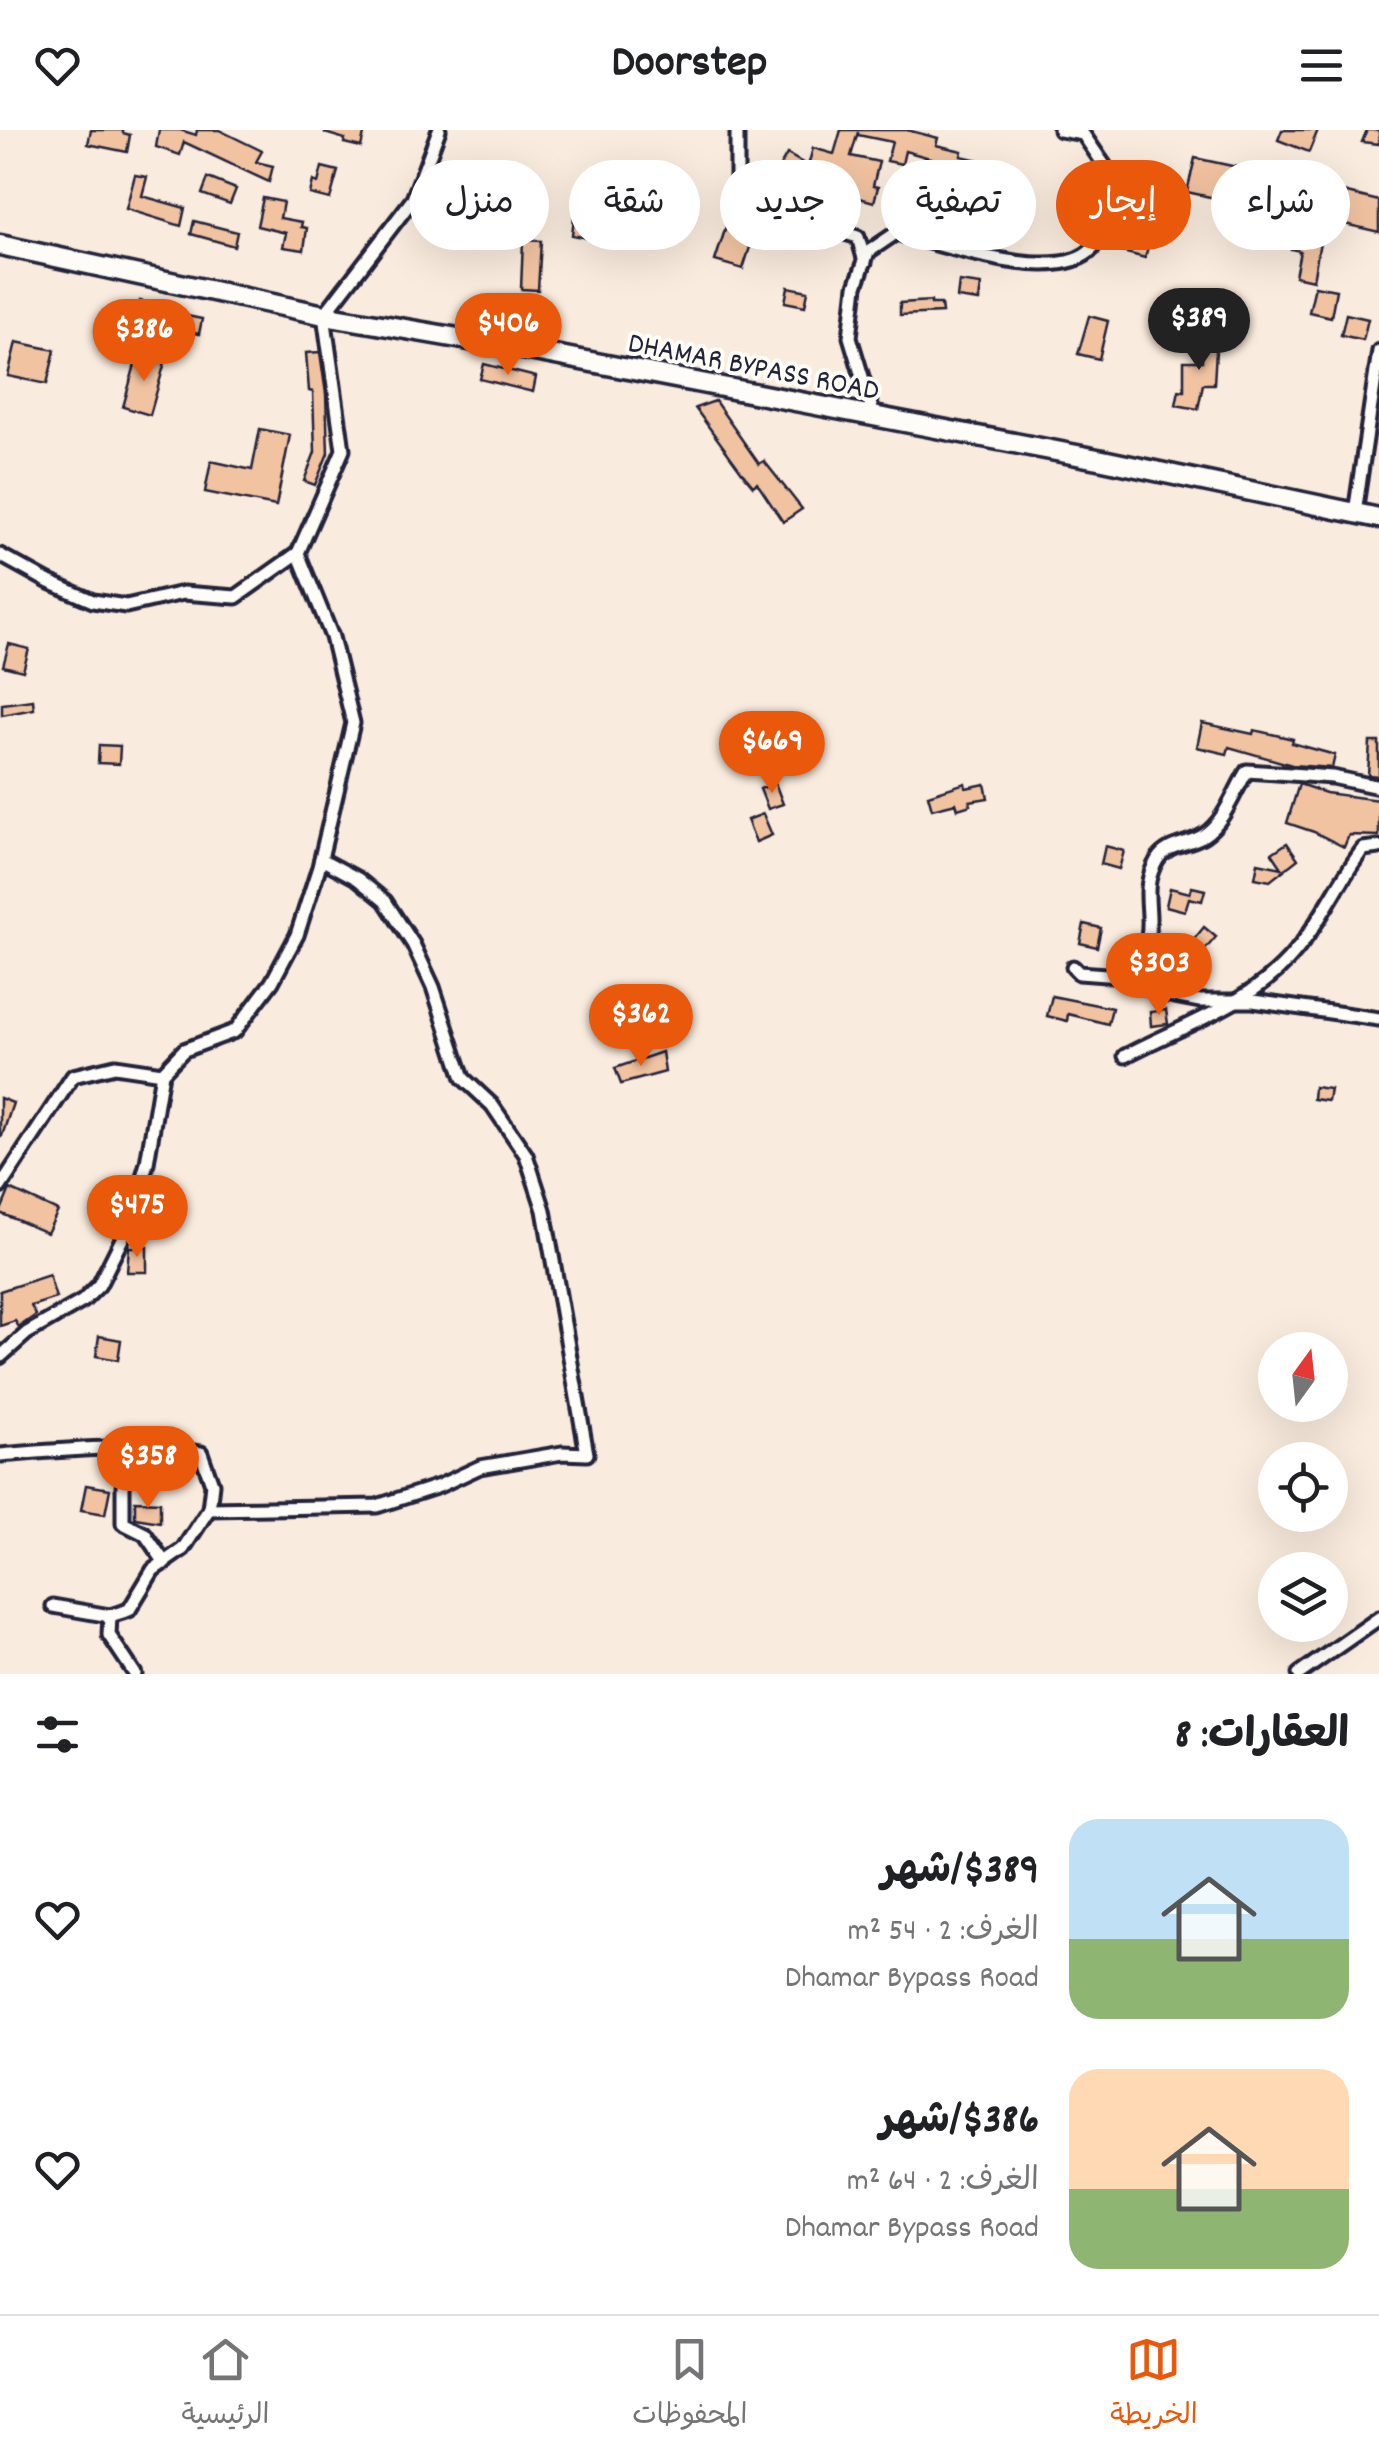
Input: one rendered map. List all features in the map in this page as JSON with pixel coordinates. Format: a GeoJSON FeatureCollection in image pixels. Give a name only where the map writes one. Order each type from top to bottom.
{"type":"FeatureCollection","features":[{"type":"Feature","properties":{"kind":"main road","name":"DHAMAR BYPASS ROAD"},"geometry":{"type":"LineString","coordinates":[[0,245],[324,314],[874,416],[1379,518]]}},
{"type":"Feature","properties":{"kind":"street"},"geometry":{"type":"LineString","coordinates":[[0,555],[49,582],[94,600],[126,606],[183,593],[236,596],[298,553],[342,450],[324,314],[413,199],[439,130]]}},
{"type":"Feature","properties":{"kind":"street"},"geometry":{"type":"LineString","coordinates":[[738,130],[736,187],[762,209],[858,237],[864,262]]}},
{"type":"Feature","properties":{"kind":"street"},"geometry":{"type":"LineString","coordinates":[[874,416],[850,336],[856,286],[868,252],[896,234],[1036,265],[1068,262],[1093,249],[1110,213],[1115,181],[1083,134],[1060,130]]}},
{"type":"Feature","properties":{"kind":"street"},"geometry":{"type":"LineString","coordinates":[[1355,514],[1379,350]]}},
{"type":"Feature","properties":{"kind":"street"},"geometry":{"type":"LineString","coordinates":[[1,1354],[28,1332],[84,1302],[99,1285],[129,1225],[147,1162],[162,1073],[184,1050],[235,1032],[272,982],[297,935],[321,859],[354,723],[332,637],[298,553]]}},
{"type":"Feature","properties":{"kind":"street"},"geometry":{"type":"LineString","coordinates":[[1126,978],[1148,938],[1148,879],[1159,856],[1178,844],[1202,837],[1220,820],[1247,770],[1332,777],[1379,786]]}},
{"type":"Feature","properties":{"kind":"street"},"geometry":{"type":"LineString","coordinates":[[1125,1056],[1263,984],[1322,919],[1363,849],[1379,847]]}},
{"type":"Feature","properties":{"kind":"street"},"geometry":{"type":"LineString","coordinates":[[209,1510],[376,1506],[480,1468],[562,1453],[588,1454],[544,1210],[526,1155],[492,1104],[464,1078],[433,987],[413,944],[385,901],[358,879],[321,859]]}},
{"type":"Feature","properties":{"kind":"street"},"geometry":{"type":"LineString","coordinates":[[1073,967],[1079,973],[1092,971],[1126,978],[1159,992],[1200,1002],[1236,1001],[1379,1019]]}},
{"type":"Feature","properties":{"kind":"street"},"geometry":{"type":"LineString","coordinates":[[0,1187],[74,1076],[115,1066],[162,1073]]}},
{"type":"Feature","properties":{"kind":"street"},"geometry":{"type":"LineString","coordinates":[[0,1455],[176,1449],[201,1453],[212,1484],[209,1510],[183,1549],[153,1570],[130,1610],[110,1616],[52,1606]]}},
{"type":"Feature","properties":{"kind":"street"},"geometry":{"type":"LineString","coordinates":[[122,1486],[123,1523],[145,1534],[165,1563]]}},
{"type":"Feature","properties":{"kind":"street"},"geometry":{"type":"LineString","coordinates":[[110,1616],[109,1635],[135,1674]]}},
{"type":"Feature","properties":{"kind":"street"},"geometry":{"type":"LineString","coordinates":[[1299,1674],[1379,1618]]}},
{"type":"Feature","properties":{"kind":"building"},"geometry":{"type":"Polygon","coordinates":[[[91,130],[123,130],[130,135],[127,152],[88,144],[91,130]]]}},
{"type":"Feature","properties":{"kind":"building"},"geometry":{"type":"Polygon","coordinates":[[[159,130],[196,135],[197,130],[219,130],[262,151],[256,162],[273,166],[269,182],[184,142],[180,155],[156,147],[159,130]]]}},
{"type":"Feature","properties":{"kind":"building"},"geometry":{"type":"Polygon","coordinates":[[[325,130],[365,130],[361,147],[344,143],[345,139],[325,130]]]}},
{"type":"Feature","properties":{"kind":"building"},"geometry":{"type":"Polygon","coordinates":[[[841,130],[907,130],[938,138],[936,145],[962,151],[961,156],[978,160],[937,160],[905,151],[903,160],[887,160],[892,142],[858,132],[851,156],[879,162],[874,202],[861,198],[861,160],[810,160],[813,148],[834,154],[841,130]]]}},
{"type":"Feature","properties":{"kind":"building"},"geometry":{"type":"Polygon","coordinates":[[[1282,130],[1318,130],[1309,152],[1278,140],[1282,130]]]}},
{"type":"Feature","properties":{"kind":"building"},"geometry":{"type":"Polygon","coordinates":[[[1367,130],[1379,130],[1379,144],[1362,142],[1367,130]]]}},
{"type":"Feature","properties":{"kind":"building"},"geometry":{"type":"Polygon","coordinates":[[[1195,158],[1211,161],[1211,197],[1191,193],[1195,158]]]}},
{"type":"Feature","properties":{"kind":"building"},"geometry":{"type":"Polygon","coordinates":[[[322,167],[338,171],[330,199],[310,194],[322,167]]]}},
{"type":"Feature","properties":{"kind":"building"},"geometry":{"type":"Polygon","coordinates":[[[135,175],[147,177],[142,196],[185,208],[181,226],[126,209],[135,175]]]}},
{"type":"Feature","properties":{"kind":"building"},"geometry":{"type":"Polygon","coordinates":[[[208,178],[236,189],[230,204],[202,194],[208,178]]]}},
{"type":"Feature","properties":{"kind":"building"},"geometry":{"type":"Polygon","coordinates":[[[1350,194],[1379,201],[1379,232],[1350,225],[1350,194]]]}},
{"type":"Feature","properties":{"kind":"building"},"geometry":{"type":"Polygon","coordinates":[[[263,198],[283,202],[280,218],[302,222],[301,227],[307,228],[304,250],[283,247],[286,233],[257,226],[263,198]]]}},
{"type":"Feature","properties":{"kind":"building"},"geometry":{"type":"Polygon","coordinates":[[[194,221],[237,232],[234,246],[191,234],[194,221]]]}},
{"type":"Feature","properties":{"kind":"building"},"geometry":{"type":"Polygon","coordinates":[[[720,245],[720,250],[749,250],[743,269],[715,261],[720,245]]]}},
{"type":"Feature","properties":{"kind":"building"},"geometry":{"type":"Polygon","coordinates":[[[523,250],[540,250],[538,290],[521,289],[523,250]]]}},
{"type":"Feature","properties":{"kind":"building"},"geometry":{"type":"Polygon","coordinates":[[[1119,250],[1147,250],[1145,258],[1119,250]]]}},
{"type":"Feature","properties":{"kind":"building"},"geometry":{"type":"Polygon","coordinates":[[[1296,250],[1319,250],[1313,280],[1295,276],[1300,251],[1296,250]]]}},
{"type":"Feature","properties":{"kind":"building"},"geometry":{"type":"Polygon","coordinates":[[[959,282],[981,285],[979,301],[957,298],[959,282]]]}},
{"type":"Feature","properties":{"kind":"building"},"geometry":{"type":"Polygon","coordinates":[[[1315,286],[1336,290],[1331,317],[1309,312],[1315,286]]]}},
{"type":"Feature","properties":{"kind":"building"},"geometry":{"type":"Polygon","coordinates":[[[788,287],[808,291],[805,306],[785,302],[788,287]]]}},
{"type":"Feature","properties":{"kind":"building"},"geometry":{"type":"Polygon","coordinates":[[[140,301],[151,304],[141,340],[132,337],[140,301]]]}},
{"type":"Feature","properties":{"kind":"building"},"geometry":{"type":"Polygon","coordinates":[[[900,303],[941,304],[942,313],[900,315],[900,303]]]}},
{"type":"Feature","properties":{"kind":"building"},"geometry":{"type":"Polygon","coordinates":[[[1346,314],[1368,319],[1363,340],[1341,335],[1346,314]]]}},
{"type":"Feature","properties":{"kind":"building"},"geometry":{"type":"Polygon","coordinates":[[[182,315],[202,319],[199,334],[179,330],[182,315]]]}},
{"type":"Feature","properties":{"kind":"building"},"geometry":{"type":"Polygon","coordinates":[[[1089,316],[1108,321],[1099,359],[1078,354],[1089,316]]]}},
{"type":"Feature","properties":{"kind":"building"},"geometry":{"type":"Polygon","coordinates":[[[1202,333],[1217,333],[1214,384],[1203,384],[1198,409],[1176,405],[1179,390],[1184,391],[1184,361],[1202,361],[1202,333]]]}},
{"type":"Feature","properties":{"kind":"building"},"geometry":{"type":"Polygon","coordinates":[[[16,342],[55,350],[47,384],[8,376],[16,342]]]}},
{"type":"Feature","properties":{"kind":"building"},"geometry":{"type":"Polygon","coordinates":[[[320,352],[328,453],[315,485],[304,481],[315,452],[313,392],[309,391],[306,353],[320,352]]]}},
{"type":"Feature","properties":{"kind":"building"},"geometry":{"type":"Polygon","coordinates":[[[138,354],[165,362],[150,415],[123,407],[138,354]]]}},
{"type":"Feature","properties":{"kind":"building"},"geometry":{"type":"Polygon","coordinates":[[[484,364],[536,377],[533,392],[480,379],[484,364]]]}},
{"type":"Feature","properties":{"kind":"building"},"geometry":{"type":"Polygon","coordinates":[[[715,401],[759,464],[764,461],[802,509],[783,522],[757,483],[753,486],[743,474],[695,408],[715,401]]]}},
{"type":"Feature","properties":{"kind":"building"},"geometry":{"type":"Polygon","coordinates":[[[260,429],[290,435],[276,506],[205,492],[211,461],[252,470],[260,429]]]}},
{"type":"Feature","properties":{"kind":"building"},"geometry":{"type":"Polygon","coordinates":[[[9,644],[29,649],[23,671],[3,666],[9,644]]]}},
{"type":"Feature","properties":{"kind":"building"},"geometry":{"type":"Polygon","coordinates":[[[33,700],[34,709],[2,715],[2,704],[33,700]]]}},
{"type":"Feature","properties":{"kind":"building"},"geometry":{"type":"Polygon","coordinates":[[[1202,723],[1293,739],[1292,743],[1335,755],[1332,768],[1292,765],[1229,747],[1227,754],[1197,747],[1202,723]]]}},
{"type":"Feature","properties":{"kind":"building"},"geometry":{"type":"Polygon","coordinates":[[[1370,742],[1379,742],[1379,776],[1368,775],[1370,742]]]}},
{"type":"Feature","properties":{"kind":"building"},"geometry":{"type":"Polygon","coordinates":[[[99,745],[120,746],[119,764],[98,763],[99,745]]]}},
{"type":"Feature","properties":{"kind":"building"},"geometry":{"type":"Polygon","coordinates":[[[775,783],[783,804],[768,809],[760,789],[775,783]]]}},
{"type":"Feature","properties":{"kind":"building"},"geometry":{"type":"Polygon","coordinates":[[[965,783],[966,788],[985,784],[988,798],[970,801],[971,805],[958,809],[956,803],[932,809],[928,795],[965,783]]]}},
{"type":"Feature","properties":{"kind":"building"},"geometry":{"type":"Polygon","coordinates":[[[1299,784],[1326,793],[1379,800],[1379,836],[1349,835],[1344,847],[1287,823],[1299,784]]]}},
{"type":"Feature","properties":{"kind":"building"},"geometry":{"type":"Polygon","coordinates":[[[763,814],[772,835],[756,842],[747,820],[763,814]]]}},
{"type":"Feature","properties":{"kind":"building"},"geometry":{"type":"Polygon","coordinates":[[[1287,843],[1298,859],[1270,881],[1255,878],[1258,863],[1282,868],[1272,853],[1287,843]]]}},
{"type":"Feature","properties":{"kind":"building"},"geometry":{"type":"Polygon","coordinates":[[[1105,846],[1124,851],[1119,869],[1101,864],[1105,846]]]}},
{"type":"Feature","properties":{"kind":"building"},"geometry":{"type":"Polygon","coordinates":[[[1192,887],[1205,890],[1202,901],[1189,898],[1185,911],[1166,906],[1170,888],[1190,893],[1192,887]]]}},
{"type":"Feature","properties":{"kind":"building"},"geometry":{"type":"Polygon","coordinates":[[[1084,924],[1101,928],[1097,947],[1080,943],[1084,924]]]}},
{"type":"Feature","properties":{"kind":"building"},"geometry":{"type":"Polygon","coordinates":[[[1204,927],[1216,937],[1197,959],[1186,949],[1204,927]]]}},
{"type":"Feature","properties":{"kind":"building"},"geometry":{"type":"Polygon","coordinates":[[[1052,996],[1112,1008],[1108,1024],[1068,1014],[1067,1021],[1047,1016],[1052,996]]]}},
{"type":"Feature","properties":{"kind":"building"},"geometry":{"type":"Polygon","coordinates":[[[1166,1010],[1168,1024],[1151,1026],[1150,1012],[1166,1010]]]}},
{"type":"Feature","properties":{"kind":"building"},"geometry":{"type":"Polygon","coordinates":[[[662,1052],[665,1072],[621,1084],[615,1068],[662,1052]]]}},
{"type":"Feature","properties":{"kind":"building"},"geometry":{"type":"Polygon","coordinates":[[[1314,1087],[1330,1089],[1328,1101],[1313,1099],[1314,1087]]]}},
{"type":"Feature","properties":{"kind":"building"},"geometry":{"type":"Polygon","coordinates":[[[0,1098],[13,1103],[2,1136],[0,1136],[0,1098]]]}},
{"type":"Feature","properties":{"kind":"building"},"geometry":{"type":"Polygon","coordinates":[[[10,1189],[58,1211],[47,1233],[0,1213],[10,1189]]]}},
{"type":"Feature","properties":{"kind":"building"},"geometry":{"type":"Polygon","coordinates":[[[129,1247],[147,1247],[147,1272],[127,1272],[129,1247]]]}},
{"type":"Feature","properties":{"kind":"building"},"geometry":{"type":"Polygon","coordinates":[[[49,1275],[56,1298],[31,1306],[36,1315],[19,1327],[15,1321],[0,1326],[0,1291],[49,1275]]]}},
{"type":"Feature","properties":{"kind":"building"},"geometry":{"type":"Polygon","coordinates":[[[99,1336],[121,1340],[118,1360],[96,1356],[99,1336]]]}},
{"type":"Feature","properties":{"kind":"building"},"geometry":{"type":"Polygon","coordinates":[[[86,1485],[110,1489],[105,1514],[81,1510],[86,1485]]]}},
{"type":"Feature","properties":{"kind":"building"},"geometry":{"type":"Polygon","coordinates":[[[135,1501],[160,1502],[160,1522],[135,1518],[135,1501]]]}}]}
